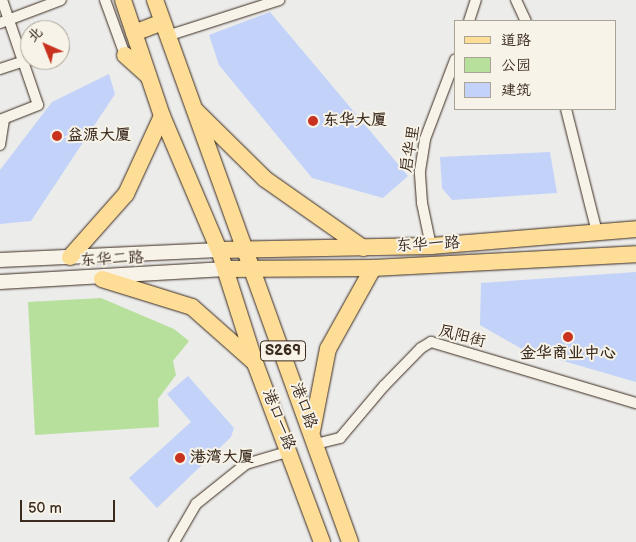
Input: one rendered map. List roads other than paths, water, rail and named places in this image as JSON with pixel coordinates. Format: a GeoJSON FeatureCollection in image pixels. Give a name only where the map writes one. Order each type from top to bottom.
{"type":"FeatureCollection","features":[{"type":"Feature","properties":{"kind":"main road","name":"S269"},"geometry":{"type":"LineString","coordinates":[[123,0],[162,116],[226,270]]}},
{"type":"Feature","properties":{"kind":"main road","name":"S269"},"geometry":{"type":"LineString","coordinates":[[155,0],[190,105],[254,270]]}},
{"type":"Feature","properties":{"kind":"main road"},"geometry":{"type":"LineString","coordinates":[[134,33],[164,29]]}},
{"type":"Feature","properties":{"kind":"main road"},"geometry":{"type":"LineString","coordinates":[[125,55],[149,77]]}},
{"type":"Feature","properties":{"kind":"main road"},"geometry":{"type":"LineString","coordinates":[[190,105],[265,179],[364,248]]}},
{"type":"Feature","properties":{"kind":"main road"},"geometry":{"type":"LineString","coordinates":[[70,257],[126,194],[162,116]]}},
{"type":"Feature","properties":{"kind":"main road","name":"东华一路"},"geometry":{"type":"LineString","coordinates":[[219,250],[431,246],[636,229]]}},
{"type":"Feature","properties":{"kind":"main road","name":"东华二路"},"geometry":{"type":"LineString","coordinates":[[0,260],[219,250]]}},
{"type":"Feature","properties":{"kind":"main road","name":"东华一路"},"geometry":{"type":"LineString","coordinates":[[226,270],[373,268],[636,254]]}},
{"type":"Feature","properties":{"kind":"main road"},"geometry":{"type":"LineString","coordinates":[[314,438],[328,349],[373,268]]}},
{"type":"Feature","properties":{"kind":"main road","name":"东华二路"},"geometry":{"type":"LineString","coordinates":[[0,282],[102,279],[226,270]]}},
{"type":"Feature","properties":{"kind":"main road","name":"港口一路"},"geometry":{"type":"LineString","coordinates":[[226,270],[255,363],[290,451],[322,542]]}},
{"type":"Feature","properties":{"kind":"main road","name":"港口路"},"geometry":{"type":"LineString","coordinates":[[254,270],[350,542]]}},
{"type":"Feature","properties":{"kind":"main road"},"geometry":{"type":"LineString","coordinates":[[102,279],[192,307],[255,363]]}},
{"type":"Feature","properties":{"kind":"main road"},"geometry":{"type":"LineString","coordinates":[[315,522],[341,515]]}},
{"type":"Feature","properties":{"kind":"street"},"geometry":{"type":"LineString","coordinates":[[2,0],[20,41]]}},
{"type":"Feature","properties":{"kind":"street"},"geometry":{"type":"LineString","coordinates":[[0,23],[61,0]]}},
{"type":"Feature","properties":{"kind":"street"},"geometry":{"type":"LineString","coordinates":[[105,0],[125,55]]}},
{"type":"Feature","properties":{"kind":"street"},"geometry":{"type":"LineString","coordinates":[[164,29],[279,0]]}},
{"type":"Feature","properties":{"kind":"street"},"geometry":{"type":"LineString","coordinates":[[469,20],[476,0]]}},
{"type":"Feature","properties":{"kind":"street"},"geometry":{"type":"LineString","coordinates":[[516,0],[526,20]]}},
{"type":"Feature","properties":{"kind":"street"},"geometry":{"type":"LineString","coordinates":[[0,69],[20,63]]}},
{"type":"Feature","properties":{"kind":"street","name":"启华里"},"geometry":{"type":"LineString","coordinates":[[431,246],[422,203],[420,171],[425,139],[454,63]]}},
{"type":"Feature","properties":{"kind":"street"},"geometry":{"type":"LineString","coordinates":[[0,145],[2,120],[38,105],[30,70]]}},
{"type":"Feature","properties":{"kind":"street"},"geometry":{"type":"LineString","coordinates":[[566,110],[597,232]]}},
{"type":"Feature","properties":{"kind":"street","name":"凤阳街"},"geometry":{"type":"LineString","coordinates":[[314,438],[340,438],[384,386],[421,348],[431,342],[636,403]]}},
{"type":"Feature","properties":{"kind":"street"},"geometry":{"type":"LineString","coordinates":[[174,542],[196,504],[246,464],[290,451]]}},
{"type":"Feature","properties":{"kind":"place","name":"东华大厦"},"geometry":{"type":"Point","coordinates":[313,121]}},
{"type":"Feature","properties":{"kind":"place","name":"益源大厦"},"geometry":{"type":"Point","coordinates":[57,136]}},
{"type":"Feature","properties":{"kind":"place","name":"金华商业中心"},"geometry":{"type":"Point","coordinates":[568,337]}},
{"type":"Feature","properties":{"kind":"place","name":"港湾大厦"},"geometry":{"type":"Point","coordinates":[180,458]}}]}
